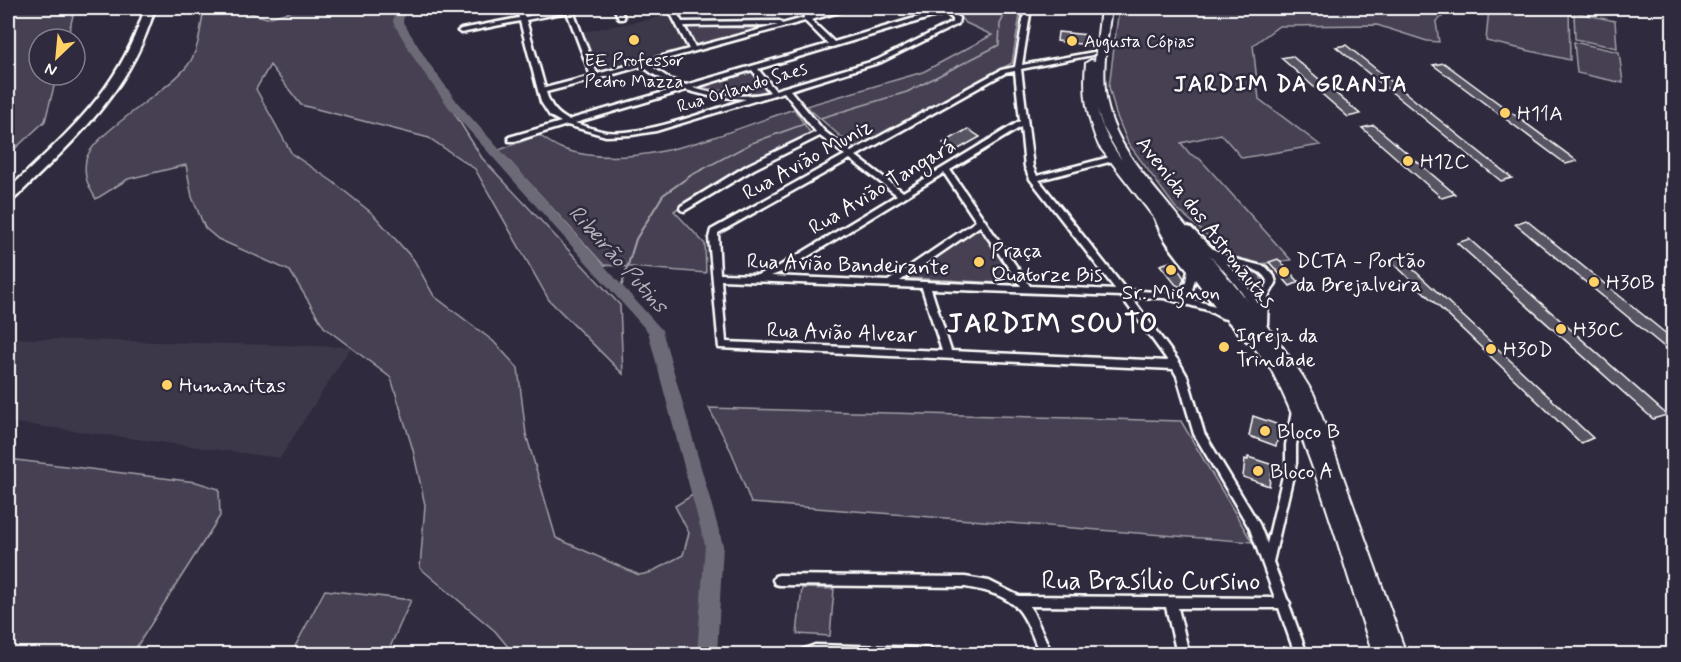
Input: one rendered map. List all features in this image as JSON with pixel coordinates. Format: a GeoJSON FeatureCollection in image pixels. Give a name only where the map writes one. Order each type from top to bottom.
{"type":"FeatureCollection","features":[{"type":"Feature","properties":{"kind":"main road"},"geometry":{"type":"LineString","coordinates":[[8,197],[57,151],[110,91],[129,63],[150,8]]}},
{"type":"Feature","properties":{"kind":"main road","name":"Avenida dos Astronautas"},"geometry":{"type":"LineString","coordinates":[[1097,8],[1088,93],[1094,121],[1105,146],[1195,253],[1251,325],[1276,365],[1298,408],[1316,455],[1382,654]]}},
{"type":"Feature","properties":{"kind":"main road","name":"Avenida dos Astronautas"},"geometry":{"type":"LineString","coordinates":[[1106,8],[1098,93],[1105,121],[1116,144],[1162,212]]}},
{"type":"Feature","properties":{"kind":"main road","name":"Avenida dos Astronautas"},"geometry":{"type":"LineString","coordinates":[[1251,325],[1272,342],[1288,363],[1309,399],[1397,654]]}},
{"type":"Feature","properties":{"kind":"street","name":"Rua Orlando Saes"},"geometry":{"type":"LineString","coordinates":[[520,8],[548,108],[567,123],[606,134],[656,129],[879,61],[956,23],[956,18],[947,10]]}},
{"type":"Feature","properties":{"kind":"street"},"geometry":{"type":"LineString","coordinates":[[569,8],[595,78]]}},
{"type":"Feature","properties":{"kind":"street"},"geometry":{"type":"LineString","coordinates":[[461,31],[569,8],[579,8]]}},
{"type":"Feature","properties":{"kind":"street"},"geometry":{"type":"LineString","coordinates":[[616,8],[621,18]]}},
{"type":"Feature","properties":{"kind":"street"},"geometry":{"type":"LineString","coordinates":[[671,8],[693,50]]}},
{"type":"Feature","properties":{"kind":"street"},"geometry":{"type":"LineString","coordinates":[[807,8],[807,20],[832,44]]}},
{"type":"Feature","properties":{"kind":"street"},"geometry":{"type":"LineString","coordinates":[[543,91],[847,8]]}},
{"type":"Feature","properties":{"kind":"street"},"geometry":{"type":"LineString","coordinates":[[512,139],[956,8]]}},
{"type":"Feature","properties":{"kind":"street"},"geometry":{"type":"LineString","coordinates":[[1028,8],[1018,69],[1024,133],[1029,167],[1034,179],[1176,365],[1182,376],[1199,434],[1255,527],[1301,654]]}},
{"type":"Feature","properties":{"kind":"street"},"geometry":{"type":"LineString","coordinates":[[680,24],[771,27]]}},
{"type":"Feature","properties":{"kind":"street","name":"Rua Avião Muniz"},"geometry":{"type":"LineString","coordinates":[[722,345],[714,232],[1003,71],[1092,53]]}},
{"type":"Feature","properties":{"kind":"street"},"geometry":{"type":"LineString","coordinates":[[643,64],[667,81],[684,88],[729,97],[764,96]]}},
{"type":"Feature","properties":{"kind":"street"},"geometry":{"type":"LineString","coordinates":[[753,67],[774,93]]}},
{"type":"Feature","properties":{"kind":"street"},"geometry":{"type":"LineString","coordinates":[[786,90],[821,133],[902,195]]}},
{"type":"Feature","properties":{"kind":"street"},"geometry":{"type":"LineString","coordinates":[[729,97],[729,107]]}},
{"type":"Feature","properties":{"kind":"street","name":"Rua Avião Tangará"},"geometry":{"type":"LineString","coordinates":[[757,278],[781,269],[1023,122]]}},
{"type":"Feature","properties":{"kind":"street"},"geometry":{"type":"LineString","coordinates":[[684,208],[751,167],[821,133]]}},
{"type":"Feature","properties":{"kind":"street","name":"Rua Avião Tangará"},"geometry":{"type":"LineString","coordinates":[[1001,134],[1024,133]]}},
{"type":"Feature","properties":{"kind":"street"},"geometry":{"type":"LineString","coordinates":[[1034,179],[1114,158]]}},
{"type":"Feature","properties":{"kind":"street"},"geometry":{"type":"LineString","coordinates":[[945,169],[1028,290]]}},
{"type":"Feature","properties":{"kind":"street"},"geometry":{"type":"LineString","coordinates":[[1162,212],[1163,231],[1195,253],[1256,305],[1251,325]]}},
{"type":"Feature","properties":{"kind":"street"},"geometry":{"type":"LineString","coordinates":[[889,284],[982,221]]}},
{"type":"Feature","properties":{"kind":"street"},"geometry":{"type":"LineString","coordinates":[[1164,296],[1185,292],[1190,284],[1195,253]]}},
{"type":"Feature","properties":{"kind":"street"},"geometry":{"type":"LineString","coordinates":[[1195,253],[1263,269],[1268,273],[1272,283],[1251,325]]}},
{"type":"Feature","properties":{"kind":"street"},"geometry":{"type":"LineString","coordinates":[[781,269],[786,280]]}},
{"type":"Feature","properties":{"kind":"street"},"geometry":{"type":"LineString","coordinates":[[1192,270],[1226,316],[1251,325]]}},
{"type":"Feature","properties":{"kind":"street","name":"Rua Avião Bandeirante"},"geometry":{"type":"LineString","coordinates":[[718,277],[1164,296],[1210,307],[1226,316]]}},
{"type":"Feature","properties":{"kind":"street"},"geometry":{"type":"LineString","coordinates":[[926,286],[947,354]]}},
{"type":"Feature","properties":{"kind":"street","name":"Rua Avião Alvear"},"geometry":{"type":"LineString","coordinates":[[722,345],[1176,365]]}},
{"type":"Feature","properties":{"kind":"street"},"geometry":{"type":"LineString","coordinates":[[1291,463],[1291,445],[1298,408]]}},
{"type":"Feature","properties":{"kind":"street"},"geometry":{"type":"LineString","coordinates":[[1268,561],[1295,446],[1299,444],[1310,448],[1316,455]]}},
{"type":"Feature","properties":{"kind":"street"},"geometry":{"type":"LineString","coordinates":[[779,580],[965,582],[989,586],[1018,601],[1029,616],[1046,654]]}},
{"type":"Feature","properties":{"kind":"street","name":"Rua Brasílio Cursino"},"geometry":{"type":"LineString","coordinates":[[1018,601],[1284,603]]}},
{"type":"Feature","properties":{"kind":"street"},"geometry":{"type":"LineString","coordinates":[[1171,603],[1183,654]]}},
{"type":"Feature","properties":{"kind":"street"},"geometry":{"type":"LineString","coordinates":[[806,654],[815,651],[928,654]]}},
{"type":"Feature","properties":{"kind":"shaded area"},"geometry":{"type":"Polygon","coordinates":[[[8,8],[75,8],[70,27],[27,27],[27,87],[54,87],[45,121],[8,155],[8,8]]]}},
{"type":"Feature","properties":{"kind":"shaded area"},"geometry":{"type":"Polygon","coordinates":[[[204,8],[233,8],[267,18],[303,8],[400,8],[398,22],[482,158],[620,305],[623,374],[549,300],[475,169],[429,138],[301,105],[270,65],[256,89],[292,154],[332,181],[373,214],[414,260],[434,296],[493,341],[518,368],[526,434],[556,538],[639,575],[649,573],[683,555],[689,533],[675,506],[699,491],[714,545],[707,654],[508,654],[509,648],[495,631],[420,568],[425,505],[413,450],[391,378],[324,327],[290,271],[218,239],[205,228],[192,197],[186,165],[128,179],[96,199],[85,171],[86,160],[91,149],[188,65],[197,45],[204,8]]]}},
{"type":"Feature","properties":{"kind":"shaded area"},"geometry":{"type":"Polygon","coordinates":[[[960,8],[1021,9],[1012,63],[856,150],[806,106],[923,72],[992,35],[966,23],[951,10],[960,8]]]}},
{"type":"Feature","properties":{"kind":"shaded area"},"geometry":{"type":"Polygon","coordinates":[[[1119,8],[1452,8],[1436,22],[1439,42],[1427,41],[1377,25],[1279,26],[1253,45],[1259,99],[1320,145],[1242,158],[1221,134],[1181,143],[1190,154],[1200,159],[1291,260],[1252,265],[1220,256],[1227,253],[1175,207],[1128,143],[1116,114],[1109,87],[1119,8]]]}},
{"type":"Feature","properties":{"kind":"shaded area"},"geometry":{"type":"Polygon","coordinates":[[[1489,8],[1569,8],[1570,60],[1486,41],[1489,8]]]}},
{"type":"Feature","properties":{"kind":"shaded area"},"geometry":{"type":"Polygon","coordinates":[[[1574,12],[1615,21],[1617,48],[1575,39],[1574,12]]]}},
{"type":"Feature","properties":{"kind":"shaded area","name":"EE Professor Pedro Mazza"},"geometry":{"type":"Polygon","coordinates":[[[671,15],[687,49],[598,73],[582,32],[671,15]]]}},
{"type":"Feature","properties":{"kind":"shaded area"},"geometry":{"type":"Polygon","coordinates":[[[686,27],[762,28],[695,46],[686,27]]]}},
{"type":"Feature","properties":{"kind":"shaded area"},"geometry":{"type":"Polygon","coordinates":[[[1574,42],[1619,52],[1623,83],[1577,73],[1574,42]]]}},
{"type":"Feature","properties":{"kind":"shaded area"},"geometry":{"type":"Polygon","coordinates":[[[751,70],[769,92],[741,94],[693,86],[751,70]]]}},
{"type":"Feature","properties":{"kind":"shaded area"},"geometry":{"type":"Polygon","coordinates":[[[794,109],[811,134],[744,166],[674,211],[705,244],[706,273],[604,265],[499,150],[539,135],[563,149],[591,155],[620,157],[650,153],[710,138],[794,109]]]}},
{"type":"Feature","properties":{"kind":"shaded area"},"geometry":{"type":"Polygon","coordinates":[[[981,225],[1020,284],[907,278],[981,225]]]}},
{"type":"Feature","properties":{"kind":"shaded area"},"geometry":{"type":"Polygon","coordinates":[[[1232,270],[1246,270],[1259,274],[1265,285],[1259,304],[1232,270]]]}},
{"type":"Feature","properties":{"kind":"shaded area","name":"Humanitas"},"geometry":{"type":"Polygon","coordinates":[[[8,338],[351,347],[280,458],[8,422],[8,338]]]}},
{"type":"Feature","properties":{"kind":"shaded area"},"geometry":{"type":"Polygon","coordinates":[[[709,408],[1181,421],[1252,542],[751,503],[732,453],[709,408]]]}},
{"type":"Feature","properties":{"kind":"shaded area"},"geometry":{"type":"Polygon","coordinates":[[[8,459],[196,482],[219,489],[220,516],[132,654],[8,654],[8,459]]]}},
{"type":"Feature","properties":{"kind":"shaded area"},"geometry":{"type":"Polygon","coordinates":[[[802,588],[834,589],[830,636],[797,634],[802,588]]]}},
{"type":"Feature","properties":{"kind":"shaded area"},"geometry":{"type":"Polygon","coordinates":[[[325,590],[411,600],[387,654],[291,654],[325,590]]]}},
{"type":"Feature","properties":{"kind":"building"},"geometry":{"type":"Polygon","coordinates":[[[1058,32],[1088,35],[1087,45],[1057,41],[1058,32]]]}},
{"type":"Feature","properties":{"kind":"building"},"geometry":{"type":"Polygon","coordinates":[[[1346,45],[1512,178],[1501,181],[1336,47],[1346,45]]]}},
{"type":"Feature","properties":{"kind":"building"},"geometry":{"type":"Polygon","coordinates":[[[1292,56],[1360,114],[1348,117],[1281,58],[1292,56]]]}},
{"type":"Feature","properties":{"kind":"building","name":"H11A"},"geometry":{"type":"Polygon","coordinates":[[[1444,63],[1577,161],[1566,164],[1433,65],[1444,63]]]}},
{"type":"Feature","properties":{"kind":"building","name":"H12C"},"geometry":{"type":"Polygon","coordinates":[[[1374,125],[1455,194],[1442,198],[1362,128],[1374,125]]]}},
{"type":"Feature","properties":{"kind":"building"},"geometry":{"type":"Polygon","coordinates":[[[968,129],[980,137],[955,151],[943,143],[968,129]]]}},
{"type":"Feature","properties":{"kind":"building","name":"H30B"},"geometry":{"type":"Polygon","coordinates":[[[1526,220],[1674,340],[1674,355],[1515,224],[1526,220]]]}},
{"type":"Feature","properties":{"kind":"building","name":"H30C"},"geometry":{"type":"Polygon","coordinates":[[[1469,239],[1667,415],[1653,419],[1457,243],[1469,239]]]}},
{"type":"Feature","properties":{"kind":"building","name":"H30D"},"geometry":{"type":"Polygon","coordinates":[[[1400,257],[1593,438],[1581,443],[1390,260],[1400,257]]]}},
{"type":"Feature","properties":{"kind":"building","name":"DCTA - Portão da Brejalveira"},"geometry":{"type":"Polygon","coordinates":[[[1278,259],[1299,282],[1290,286],[1269,262],[1278,259]]]}},
{"type":"Feature","properties":{"kind":"building","name":"Sr. Mignon"},"geometry":{"type":"Polygon","coordinates":[[[1170,262],[1175,264],[1184,278],[1181,287],[1176,285],[1160,265],[1170,262]]]}},
{"type":"Feature","properties":{"kind":"building","name":"Bloco B"},"geometry":{"type":"Polygon","coordinates":[[[1253,416],[1279,425],[1276,446],[1249,436],[1253,416]]]}},
{"type":"Feature","properties":{"kind":"building","name":"Bloco A"},"geometry":{"type":"Polygon","coordinates":[[[1248,457],[1273,465],[1269,486],[1243,477],[1245,459],[1248,460],[1248,457]]]}},
{"type":"Feature","properties":{"kind":"waterway","name":"Ribeirão Putins"},"geometry":{"type":"LineString","coordinates":[[400,8],[398,22],[423,63],[454,106],[655,330],[714,545],[707,654]]}},
{"type":"Feature","properties":{"kind":"waterway"},"geometry":{"type":"LineString","coordinates":[[817,119],[907,92],[999,45],[1000,24],[1008,8]]}},
{"type":"Feature","properties":{"kind":"waterway"},"geometry":{"type":"LineString","coordinates":[[688,177],[752,143],[807,123]]}},
{"type":"Feature","properties":{"kind":"waterway"},"geometry":{"type":"LineString","coordinates":[[620,291],[636,239],[663,195],[690,176]]}},
{"type":"Feature","properties":{"kind":"place","name":"EE Professor Pedro Mazza"},"geometry":{"type":"Point","coordinates":[634,40]}},
{"type":"Feature","properties":{"kind":"place","name":"Augusta Cópias"},"geometry":{"type":"Point","coordinates":[1072,41]}},
{"type":"Feature","properties":{"kind":"place","name":"H11A"},"geometry":{"type":"Point","coordinates":[1505,113]}},
{"type":"Feature","properties":{"kind":"place","name":"H12C"},"geometry":{"type":"Point","coordinates":[1408,161]}},
{"type":"Feature","properties":{"kind":"place","name":"Praça Quatorze Bis"},"geometry":{"type":"Point","coordinates":[979,262]}},
{"type":"Feature","properties":{"kind":"place","name":"Sr. Mignon"},"geometry":{"type":"Point","coordinates":[1171,270]}},
{"type":"Feature","properties":{"kind":"place","name":"DCTA - Portão da Brejalveira"},"geometry":{"type":"Point","coordinates":[1284,272]}},
{"type":"Feature","properties":{"kind":"place","name":"H30B"},"geometry":{"type":"Point","coordinates":[1594,282]}},
{"type":"Feature","properties":{"kind":"place","name":"H30C"},"geometry":{"type":"Point","coordinates":[1561,329]}},
{"type":"Feature","properties":{"kind":"place","name":"Igreja da Trindade"},"geometry":{"type":"Point","coordinates":[1224,347]}},
{"type":"Feature","properties":{"kind":"place","name":"H30D"},"geometry":{"type":"Point","coordinates":[1491,349]}},
{"type":"Feature","properties":{"kind":"place","name":"Humanitas"},"geometry":{"type":"Point","coordinates":[167,385]}},
{"type":"Feature","properties":{"kind":"place","name":"Bloco B"},"geometry":{"type":"Point","coordinates":[1265,431]}},
{"type":"Feature","properties":{"kind":"place","name":"Bloco A"},"geometry":{"type":"Point","coordinates":[1258,471]}},
{"type":"Feature","properties":{"kind":"district","name":"JARDIM DA GRANJA"},"geometry":{"type":"Point","coordinates":[1291,83]}},
{"type":"Feature","properties":{"kind":"district","name":"JARDIM SOUTO"},"geometry":{"type":"Point","coordinates":[1053,323]}}]}
